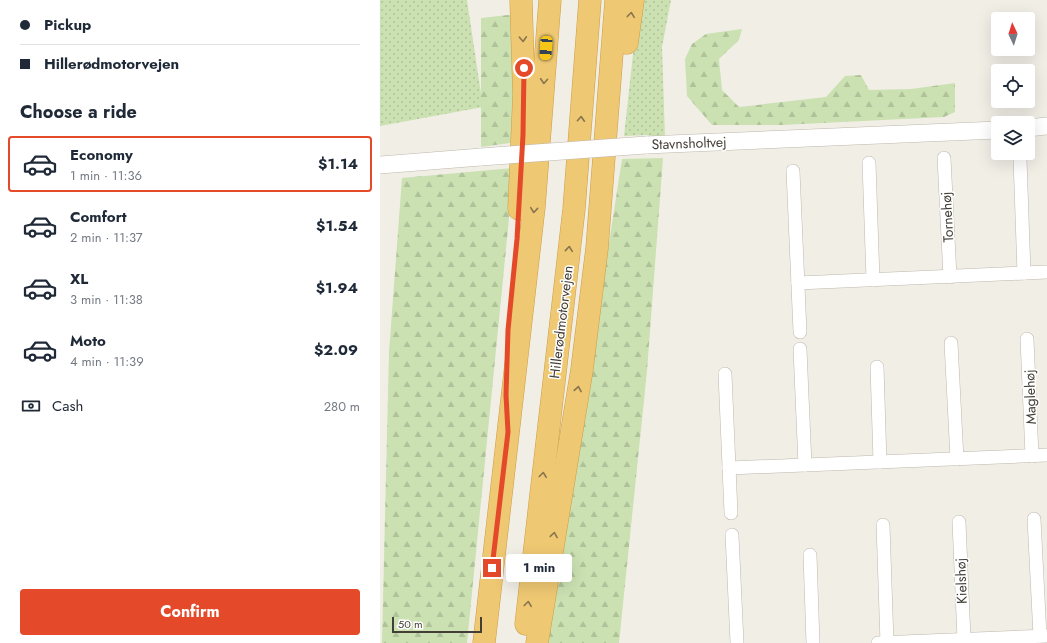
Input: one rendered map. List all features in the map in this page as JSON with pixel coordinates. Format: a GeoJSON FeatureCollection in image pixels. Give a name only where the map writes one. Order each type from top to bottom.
{"type":"FeatureCollection","features":[{"type":"Feature","properties":{"kind":"highway"},"geometry":{"type":"LineString","coordinates":[[508,432],[506,395],[508,330],[517,239],[523,135],[524,54],[521,0]]}},
{"type":"Feature","properties":{"kind":"highway"},"geometry":{"type":"LineString","coordinates":[[484,643],[534,207],[550,0]]}},
{"type":"Feature","properties":{"kind":"highway","name":"Hillerødmotorvejen"},"geometry":{"type":"LineString","coordinates":[[523,643],[574,209],[590,0]]}},
{"type":"Feature","properties":{"kind":"highway"},"geometry":{"type":"LineString","coordinates":[[536,643],[582,369],[598,248],[616,0]]}},
{"type":"Feature","properties":{"kind":"highway"},"geometry":{"type":"LineString","coordinates":[[598,248],[609,191],[633,0]]}},
{"type":"Feature","properties":{"kind":"street"},"geometry":{"type":"LineString","coordinates":[[1035,127],[1047,126]]}},
{"type":"Feature","properties":{"kind":"street","name":"Stavnsholtvej"},"geometry":{"type":"LineString","coordinates":[[380,165],[646,145],[991,130]]}},
{"type":"Feature","properties":{"kind":"street","name":"Tornehøj"},"geometry":{"type":"LineString","coordinates":[[944,158],[950,277]]}},
{"type":"Feature","properties":{"kind":"street"},"geometry":{"type":"LineString","coordinates":[[1020,160],[1024,273]]}},
{"type":"Feature","properties":{"kind":"street"},"geometry":{"type":"LineString","coordinates":[[869,163],[873,280]]}},
{"type":"Feature","properties":{"kind":"street"},"geometry":{"type":"LineString","coordinates":[[793,171],[800,332]]}},
{"type":"Feature","properties":{"kind":"street"},"geometry":{"type":"LineString","coordinates":[[798,283],[1047,272]]}},
{"type":"Feature","properties":{"kind":"street","name":"Maglehøj"},"geometry":{"type":"LineString","coordinates":[[1027,339],[1032,456]]}},
{"type":"Feature","properties":{"kind":"street"},"geometry":{"type":"LineString","coordinates":[[951,343],[957,459]]}},
{"type":"Feature","properties":{"kind":"street"},"geometry":{"type":"LineString","coordinates":[[800,350],[805,465]]}},
{"type":"Feature","properties":{"kind":"street"},"geometry":{"type":"LineString","coordinates":[[877,367],[880,462]]}},
{"type":"Feature","properties":{"kind":"street"},"geometry":{"type":"LineString","coordinates":[[725,374],[731,513]]}},
{"type":"Feature","properties":{"kind":"street"},"geometry":{"type":"LineString","coordinates":[[729,468],[1047,455]]}},
{"type":"Feature","properties":{"kind":"street"},"geometry":{"type":"LineString","coordinates":[[878,643],[1043,636],[1034,519]]}},
{"type":"Feature","properties":{"kind":"street","name":"Kielshøj"},"geometry":{"type":"LineString","coordinates":[[959,522],[964,640]]}},
{"type":"Feature","properties":{"kind":"street"},"geometry":{"type":"LineString","coordinates":[[883,525],[888,643]]}},
{"type":"Feature","properties":{"kind":"street"},"geometry":{"type":"LineString","coordinates":[[732,535],[737,643]]}},
{"type":"Feature","properties":{"kind":"street"},"geometry":{"type":"LineString","coordinates":[[810,555],[813,643]]}},
{"type":"Feature","properties":{"kind":"green space"},"geometry":{"type":"Polygon","coordinates":[[[380,0],[467,0],[483,107],[380,126],[380,0]]]}},
{"type":"Feature","properties":{"kind":"green space"},"geometry":{"type":"Polygon","coordinates":[[[639,0],[671,0],[662,47],[665,138],[646,135],[624,136],[639,0]]]}},
{"type":"Feature","properties":{"kind":"green space"},"geometry":{"type":"Polygon","coordinates":[[[517,14],[517,142],[481,147],[481,18],[517,14]]]}},
{"type":"Feature","properties":{"kind":"green space"},"geometry":{"type":"Polygon","coordinates":[[[742,29],[739,40],[719,59],[722,90],[739,107],[826,97],[845,76],[861,75],[869,90],[911,89],[955,83],[955,112],[944,117],[782,125],[712,125],[687,96],[685,59],[692,44],[706,34],[742,29]]]}},
{"type":"Feature","properties":{"kind":"green space"},"geometry":{"type":"Polygon","coordinates":[[[663,158],[647,371],[619,643],[547,643],[622,159],[663,158]]]}},
{"type":"Feature","properties":{"kind":"green space"},"geometry":{"type":"Polygon","coordinates":[[[514,168],[467,643],[382,643],[389,352],[402,178],[514,168]]]}},
{"type":"Feature","properties":{"kind":"route"},"geometry":{"type":"LineString","coordinates":[[492,568],[508,432],[506,395],[508,330],[517,239],[523,135],[524,68]]}}]}
